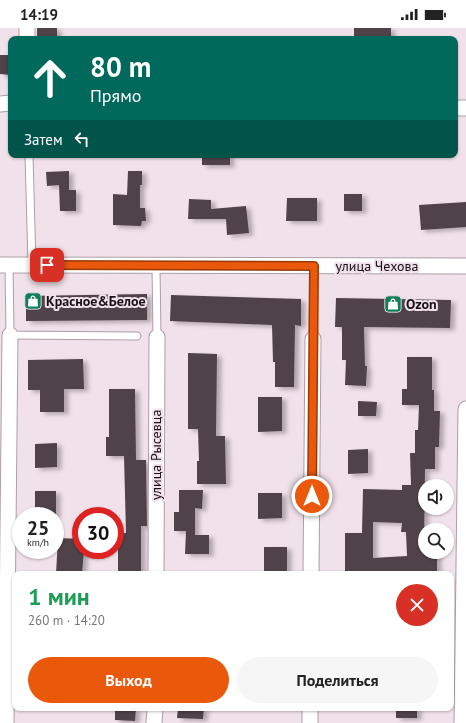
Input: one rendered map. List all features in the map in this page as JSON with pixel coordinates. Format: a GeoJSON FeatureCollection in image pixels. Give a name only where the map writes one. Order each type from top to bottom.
{"type":"FeatureCollection","features":[{"type":"Feature","properties":{"kind":"street","name":"улица Чехова"},"geometry":{"type":"LineString","coordinates":[[4,265],[466,266]]}},
{"type":"Feature","properties":{"kind":"street"},"geometry":{"type":"LineString","coordinates":[[6,723],[10,336]]}},
{"type":"Feature","properties":{"kind":"street","name":"улица Рысевца"},"geometry":{"type":"LineString","coordinates":[[156,571],[157,337]]}},
{"type":"Feature","properties":{"kind":"street"},"geometry":{"type":"LineString","coordinates":[[311,571],[313,339]]}},
{"type":"Feature","properties":{"kind":"street"},"geometry":{"type":"LineString","coordinates":[[462,723],[466,409]]}},
{"type":"Feature","properties":{"kind":"street"},"geometry":{"type":"LineString","coordinates":[[154,711],[154,723]]}},
{"type":"Feature","properties":{"kind":"street"},"geometry":{"type":"LineString","coordinates":[[310,711],[310,723]]}},
{"type":"Feature","properties":{"kind":"lane"},"geometry":{"type":"LineString","coordinates":[[29,158],[32,265]]}},
{"type":"Feature","properties":{"kind":"lane"},"geometry":{"type":"LineString","coordinates":[[4,265],[10,336],[136,336]]}},
{"type":"Feature","properties":{"kind":"lane"},"geometry":{"type":"LineString","coordinates":[[156,266],[157,337]]}},
{"type":"Feature","properties":{"kind":"lane"},"geometry":{"type":"LineString","coordinates":[[313,339],[314,266]]}},
{"type":"Feature","properties":{"kind":"building"},"geometry":{"type":"Polygon","coordinates":[[[37,28],[57,28],[57,36],[37,36],[37,28]]]}},
{"type":"Feature","properties":{"kind":"building"},"geometry":{"type":"Polygon","coordinates":[[[354,28],[391,28],[391,36],[354,36],[354,28]]]}},
{"type":"Feature","properties":{"kind":"building"},"geometry":{"type":"Polygon","coordinates":[[[0,55],[8,55],[8,75],[0,74],[0,55]]]}},
{"type":"Feature","properties":{"kind":"building"},"geometry":{"type":"Polygon","coordinates":[[[202,158],[230,158],[230,165],[202,165],[202,158]]]}},
{"type":"Feature","properties":{"kind":"building"},"geometry":{"type":"Polygon","coordinates":[[[69,171],[69,190],[76,190],[76,211],[60,211],[59,185],[47,186],[46,172],[69,171]]]}},
{"type":"Feature","properties":{"kind":"building"},"geometry":{"type":"Polygon","coordinates":[[[128,171],[142,171],[142,185],[140,185],[140,208],[145,208],[146,221],[142,221],[141,226],[113,225],[113,194],[127,195],[128,171]]]}},
{"type":"Feature","properties":{"kind":"building"},"geometry":{"type":"Polygon","coordinates":[[[344,194],[362,194],[362,211],[344,211],[344,194]]]}},
{"type":"Feature","properties":{"kind":"building"},"geometry":{"type":"Polygon","coordinates":[[[287,198],[317,198],[317,221],[286,221],[287,198]]]}},
{"type":"Feature","properties":{"kind":"building"},"geometry":{"type":"Polygon","coordinates":[[[189,199],[211,200],[211,209],[246,206],[249,233],[227,235],[226,219],[188,219],[189,199]]]}},
{"type":"Feature","properties":{"kind":"building"},"geometry":{"type":"Polygon","coordinates":[[[466,202],[466,227],[421,230],[419,205],[466,202]]]}},
{"type":"Feature","properties":{"kind":"building"},"geometry":{"type":"Polygon","coordinates":[[[147,294],[147,320],[26,321],[26,296],[147,294]]]}},
{"type":"Feature","properties":{"kind":"building"},"geometry":{"type":"Polygon","coordinates":[[[171,295],[301,299],[301,326],[295,325],[294,387],[275,387],[275,362],[273,362],[272,325],[170,321],[171,295]]]}},
{"type":"Feature","properties":{"kind":"building"},"geometry":{"type":"Polygon","coordinates":[[[336,298],[451,300],[450,328],[364,327],[365,366],[367,366],[366,386],[345,385],[346,360],[342,360],[342,327],[335,327],[336,298]]]}},
{"type":"Feature","properties":{"kind":"building"},"geometry":{"type":"Polygon","coordinates":[[[188,353],[217,354],[216,436],[225,436],[226,484],[197,484],[197,461],[199,461],[198,429],[188,429],[188,353]]]}},
{"type":"Feature","properties":{"kind":"building"},"geometry":{"type":"Polygon","coordinates":[[[407,357],[432,357],[432,390],[434,390],[434,411],[440,411],[439,447],[435,447],[435,469],[425,469],[425,479],[418,479],[418,515],[424,515],[424,523],[418,523],[418,559],[437,559],[437,571],[345,571],[345,533],[362,533],[363,489],[402,490],[402,485],[411,485],[410,453],[415,453],[415,430],[418,430],[419,405],[402,405],[402,389],[407,389],[407,357]],[[373,522],[373,558],[407,556],[406,532],[401,532],[402,523],[373,522]]]}},
{"type":"Feature","properties":{"kind":"building"},"geometry":{"type":"Polygon","coordinates":[[[83,359],[84,389],[64,389],[64,412],[40,412],[40,390],[28,390],[28,360],[83,359]]]}},
{"type":"Feature","properties":{"kind":"building"},"geometry":{"type":"Polygon","coordinates":[[[109,389],[135,389],[136,460],[146,460],[147,526],[141,526],[141,571],[118,571],[118,559],[124,559],[124,533],[126,533],[124,456],[106,456],[106,437],[109,437],[109,389]]]}},
{"type":"Feature","properties":{"kind":"building"},"geometry":{"type":"Polygon","coordinates":[[[258,397],[282,397],[282,431],[258,432],[258,397]]]}},
{"type":"Feature","properties":{"kind":"building"},"geometry":{"type":"Polygon","coordinates":[[[358,401],[377,402],[376,416],[358,416],[358,401]]]}},
{"type":"Feature","properties":{"kind":"building"},"geometry":{"type":"Polygon","coordinates":[[[57,443],[57,467],[35,468],[35,444],[57,443]]]}},
{"type":"Feature","properties":{"kind":"building"},"geometry":{"type":"Polygon","coordinates":[[[368,449],[368,473],[348,474],[348,450],[368,449]]]}},
{"type":"Feature","properties":{"kind":"building"},"geometry":{"type":"Polygon","coordinates":[[[179,490],[203,490],[202,509],[195,508],[195,535],[209,535],[209,554],[185,554],[186,531],[174,531],[174,512],[179,512],[179,490]]]}},
{"type":"Feature","properties":{"kind":"building"},"geometry":{"type":"Polygon","coordinates":[[[35,491],[56,491],[56,507],[35,507],[35,491]]]}},
{"type":"Feature","properties":{"kind":"building"},"geometry":{"type":"Polygon","coordinates":[[[258,493],[282,493],[282,518],[258,519],[258,493]]]}},
{"type":"Feature","properties":{"kind":"building"},"geometry":{"type":"Polygon","coordinates":[[[64,538],[72,539],[72,559],[83,559],[82,571],[56,571],[57,559],[64,559],[64,538]]]}},
{"type":"Feature","properties":{"kind":"building"},"geometry":{"type":"Polygon","coordinates":[[[264,547],[287,547],[287,571],[264,571],[264,547]]]}},
{"type":"Feature","properties":{"kind":"building"},"geometry":{"type":"Polygon","coordinates":[[[115,711],[136,711],[135,721],[115,720],[115,711]]]}},
{"type":"Feature","properties":{"kind":"building"},"geometry":{"type":"Polygon","coordinates":[[[178,711],[204,711],[203,719],[177,718],[178,711]]]}},
{"type":"Feature","properties":{"kind":"building"},"geometry":{"type":"Polygon","coordinates":[[[396,711],[417,711],[417,718],[396,718],[396,711]]]}},
{"type":"Feature","properties":{"kind":"place","name":"Красное&Белое"},"geometry":{"type":"Point","coordinates":[33,301]}},
{"type":"Feature","properties":{"kind":"place","name":"Ozon"},"geometry":{"type":"Point","coordinates":[393,304]}},
{"type":"Feature","properties":{"kind":"route"},"geometry":{"type":"LineString","coordinates":[[47,265],[314,266],[312,496]]}}]}
